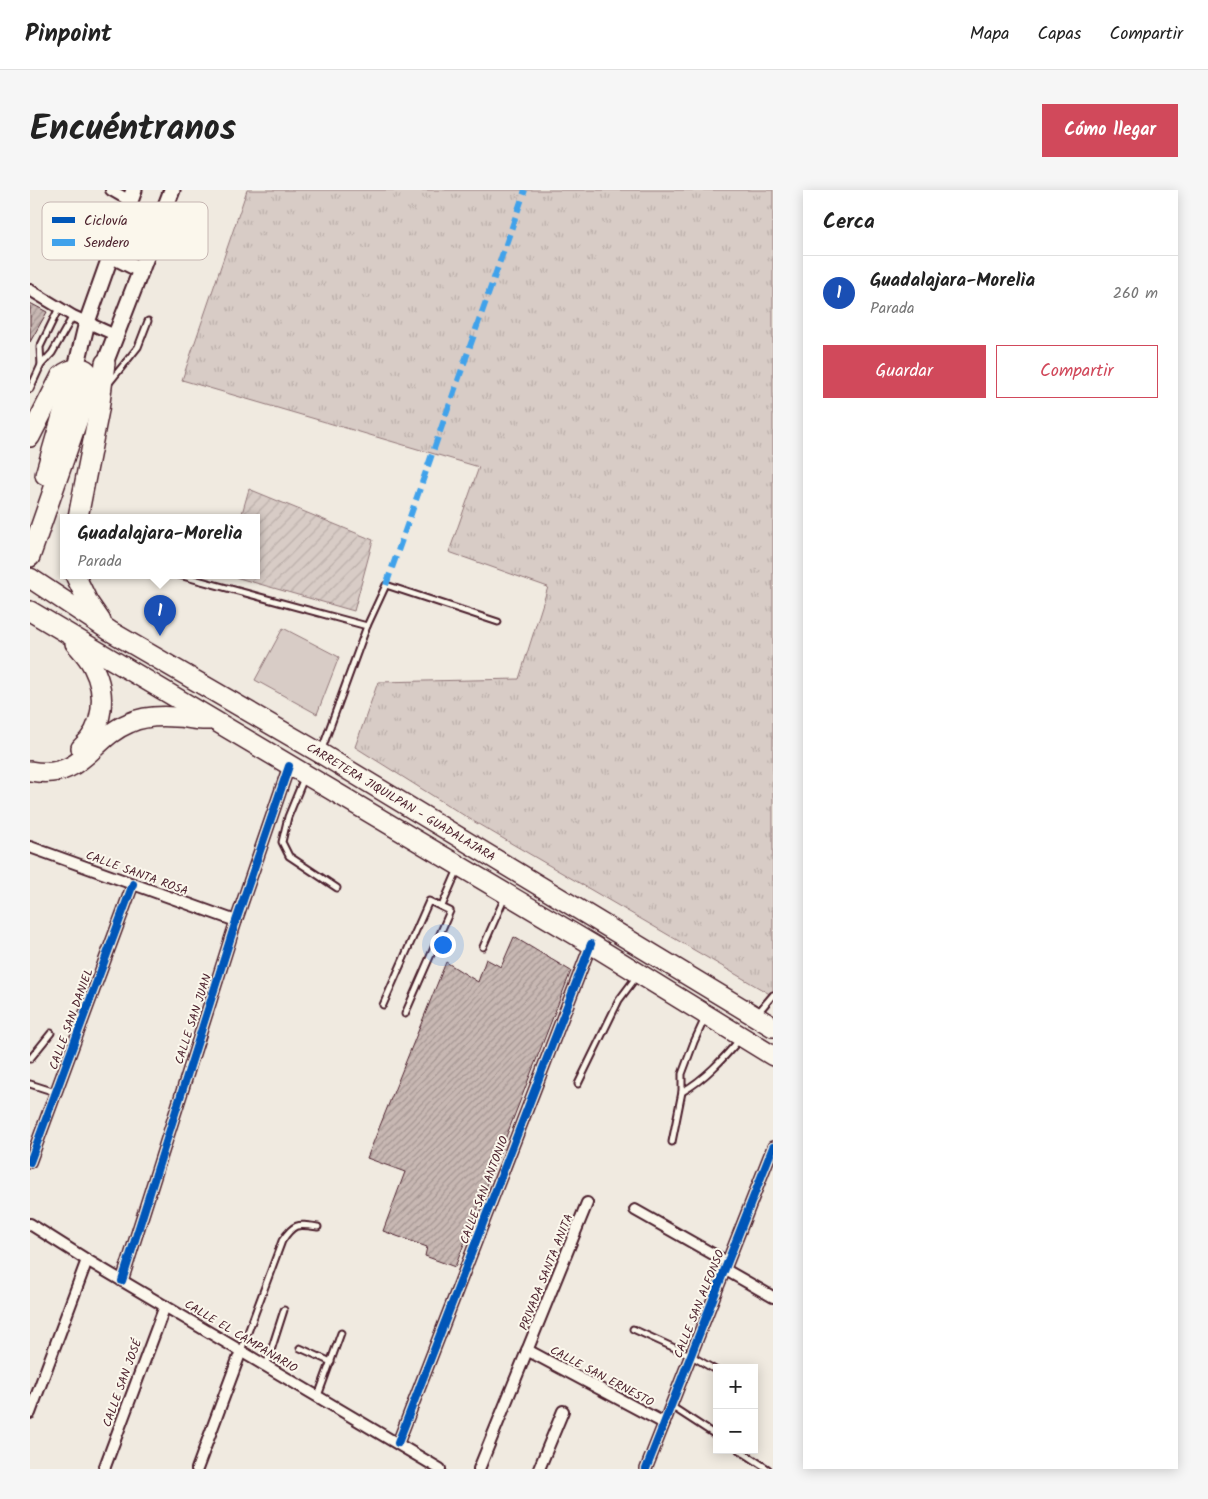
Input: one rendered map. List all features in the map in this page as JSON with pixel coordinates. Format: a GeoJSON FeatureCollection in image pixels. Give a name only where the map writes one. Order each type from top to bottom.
{"type":"FeatureCollection","features":[{"type":"Feature","properties":{"kind":"highway"},"geometry":{"type":"LineString","coordinates":[[78,418],[105,362]]}},
{"type":"Feature","properties":{"kind":"highway"},"geometry":{"type":"LineString","coordinates":[[79,514],[103,389],[105,362]]}},
{"type":"Feature","properties":{"kind":"highway"},"geometry":{"type":"LineString","coordinates":[[30,523],[76,368]]}},
{"type":"Feature","properties":{"kind":"highway"},"geometry":{"type":"LineString","coordinates":[[30,557],[90,381],[88,372],[84,369],[76,368],[66,371],[58,380],[31,434]]}},
{"type":"Feature","properties":{"kind":"highway","name":"CARRETERA JIQUILPAN - GUADALAJARA"},"geometry":{"type":"LineString","coordinates":[[30,578],[110,631],[320,753],[773,1026]]}},
{"type":"Feature","properties":{"kind":"highway"},"geometry":{"type":"LineString","coordinates":[[77,579],[94,612],[110,631]]}},
{"type":"Feature","properties":{"kind":"highway","name":"CARRETERA JIQUILPAN - GUADALAJARA"},"geometry":{"type":"LineString","coordinates":[[30,611],[591,944],[773,1056]]}},
{"type":"Feature","properties":{"kind":"highway"},"geometry":{"type":"LineString","coordinates":[[30,761],[53,760],[79,750],[92,736],[100,720],[102,696],[97,674],[89,660],[65,632]]}},
{"type":"Feature","properties":{"kind":"highway"},"geometry":{"type":"LineString","coordinates":[[30,771],[53,772],[72,766],[85,758],[109,735],[131,722],[169,717],[214,720]]}},
{"type":"Feature","properties":{"kind":"street"},"geometry":{"type":"LineString","coordinates":[[111,190],[132,196]]}},
{"type":"Feature","properties":{"kind":"street"},"geometry":{"type":"LineString","coordinates":[[167,202],[172,190]]}},
{"type":"Feature","properties":{"kind":"street"},"geometry":{"type":"LineString","coordinates":[[76,368],[80,319],[109,260]]}},
{"type":"Feature","properties":{"kind":"street"},"geometry":{"type":"LineString","coordinates":[[121,260],[140,270]]}},
{"type":"Feature","properties":{"kind":"street"},"geometry":{"type":"LineString","coordinates":[[105,362],[144,260]]}},
{"type":"Feature","properties":{"kind":"street"},"geometry":{"type":"LineString","coordinates":[[30,290],[80,319],[115,335]]}},
{"type":"Feature","properties":{"kind":"street","name":"CALLE SAN JUAN"},"geometry":{"type":"LineString","coordinates":[[122,1281],[236,921],[298,770]]}},
{"type":"Feature","properties":{"kind":"street","name":"CALLE SANTA ROSA"},"geometry":{"type":"LineString","coordinates":[[30,847],[236,921]]}},
{"type":"Feature","properties":{"kind":"street","name":"CALLE SAN DANIEL"},"geometry":{"type":"LineString","coordinates":[[30,1162],[133,884]]}},
{"type":"Feature","properties":{"kind":"street","name":"CALLE SAN ANTONIO"},"geometry":{"type":"LineString","coordinates":[[398,1443],[591,944]]}},
{"type":"Feature","properties":{"kind":"street","name":"CALLE SAN ALFONSO"},"geometry":{"type":"LineString","coordinates":[[646,1469],[773,1147]]}},
{"type":"Feature","properties":{"kind":"street","name":"PRIVADA SANTA ANITA"},"geometry":{"type":"LineString","coordinates":[[479,1469],[588,1203]]}},
{"type":"Feature","properties":{"kind":"street"},"geometry":{"type":"LineString","coordinates":[[635,1210],[773,1297]]}},
{"type":"Feature","properties":{"kind":"street","name":"CALLE EL CAMPANARIO"},"geometry":{"type":"LineString","coordinates":[[30,1224],[122,1281],[440,1469]]}},
{"type":"Feature","properties":{"kind":"street"},"geometry":{"type":"LineString","coordinates":[[30,1413],[87,1260]]}},
{"type":"Feature","properties":{"kind":"street","name":"CALLE SAN JOSÉ"},"geometry":{"type":"LineString","coordinates":[[104,1469],[164,1306]]}},
{"type":"Feature","properties":{"kind":"street","name":"CALLE SAN ERNESTO"},"geometry":{"type":"LineString","coordinates":[[528,1350],[664,1423]]}},
{"type":"Feature","properties":{"kind":"street"},"geometry":{"type":"LineString","coordinates":[[196,1469],[241,1351]]}},
{"type":"Feature","properties":{"kind":"street"},"geometry":{"type":"LineString","coordinates":[[539,1469],[563,1411]]}},
{"type":"Feature","properties":{"kind":"lane"},"geometry":{"type":"LineString","coordinates":[[40,365],[40,347],[59,307]]}},
{"type":"Feature","properties":{"kind":"lane"},"geometry":{"type":"LineString","coordinates":[[30,389],[40,365],[80,319]]}},
{"type":"Feature","properties":{"kind":"lane"},"geometry":{"type":"LineString","coordinates":[[103,389],[116,376],[138,347],[148,321]]}},
{"type":"Feature","properties":{"kind":"lane"},"geometry":{"type":"LineString","coordinates":[[194,579],[366,626]]}},
{"type":"Feature","properties":{"kind":"lane"},"geometry":{"type":"LineString","coordinates":[[320,753],[366,626],[386,585],[498,622]]}},
{"type":"Feature","properties":{"kind":"lane"},"geometry":{"type":"LineString","coordinates":[[298,770],[282,842],[289,856],[337,888]]}},
{"type":"Feature","properties":{"kind":"lane"},"geometry":{"type":"LineString","coordinates":[[442,906],[459,866]]}},
{"type":"Feature","properties":{"kind":"lane"},"geometry":{"type":"LineString","coordinates":[[483,947],[506,894]]}},
{"type":"Feature","properties":{"kind":"lane"},"geometry":{"type":"LineString","coordinates":[[383,1005],[429,901],[442,906],[450,910],[405,1014]]}},
{"type":"Feature","properties":{"kind":"lane"},"geometry":{"type":"LineString","coordinates":[[578,1084],[619,1000],[639,974]]}},
{"type":"Feature","properties":{"kind":"lane"},"geometry":{"type":"LineString","coordinates":[[756,1016],[773,995]]}},
{"type":"Feature","properties":{"kind":"lane"},"geometry":{"type":"LineString","coordinates":[[672,1142],[682,1092],[682,1074],[706,1015]]}},
{"type":"Feature","properties":{"kind":"lane"},"geometry":{"type":"LineString","coordinates":[[30,1059],[51,1033]]}},
{"type":"Feature","properties":{"kind":"lane"},"geometry":{"type":"LineString","coordinates":[[682,1092],[692,1087],[712,1070],[742,1037]]}},
{"type":"Feature","properties":{"kind":"lane"},"geometry":{"type":"LineString","coordinates":[[30,1084],[56,1092]]}},
{"type":"Feature","properties":{"kind":"lane"},"geometry":{"type":"LineString","coordinates":[[241,1351],[282,1241],[291,1228],[300,1225],[318,1227]]}},
{"type":"Feature","properties":{"kind":"lane"},"geometry":{"type":"LineString","coordinates":[[266,1366],[284,1310]]}},
{"type":"Feature","properties":{"kind":"lane"},"geometry":{"type":"LineString","coordinates":[[632,1329],[690,1355],[713,1369]]}},
{"type":"Feature","properties":{"kind":"lane"},"geometry":{"type":"LineString","coordinates":[[318,1396],[341,1333]]}},
{"type":"Feature","properties":{"kind":"lane"},"geometry":{"type":"LineString","coordinates":[[300,1348],[331,1362]]}},
{"type":"Feature","properties":{"kind":"lane"},"geometry":{"type":"LineString","coordinates":[[671,1406],[713,1433]]}},
{"type":"Feature","properties":{"kind":"lane"},"geometry":{"type":"LineString","coordinates":[[745,1454],[768,1469]]}},
{"type":"Feature","properties":{"kind":"green space"},"geometry":{"type":"Polygon","coordinates":[[[247,190],[773,190],[773,996],[473,821],[355,747],[378,682],[519,679],[548,587],[449,552],[479,467],[182,380],[247,190]]]}},
{"type":"Feature","properties":{"kind":"green space"},"geometry":{"type":"Polygon","coordinates":[[[249,489],[373,540],[354,611],[242,579],[260,579],[260,514],[242,514],[249,489]]]}},
{"type":"Feature","properties":{"kind":"green space"},"geometry":{"type":"Polygon","coordinates":[[[283,628],[339,657],[317,714],[255,680],[283,628]]]}},
{"type":"Feature","properties":{"kind":"building"},"geometry":{"type":"Polygon","coordinates":[[[30,303],[47,312],[30,342],[30,303]]]}},
{"type":"Feature","properties":{"kind":"building"},"geometry":{"type":"Polygon","coordinates":[[[514,937],[571,971],[455,1267],[425,1256],[427,1247],[383,1231],[405,1172],[367,1158],[446,962],[478,982],[486,959],[501,967],[514,937]]]}},
{"type":"Feature","properties":{"kind":"marked path"},"geometry":{"type":"LineString","coordinates":[[386,585],[525,190]]}},
{"type":"Feature","properties":{"kind":"cycle path"},"geometry":{"type":"LineString","coordinates":[[122,1281],[236,921],[289,766]]}},
{"type":"Feature","properties":{"kind":"cycle path"},"geometry":{"type":"LineString","coordinates":[[30,1162],[133,884]]}},
{"type":"Feature","properties":{"kind":"cycle path"},"geometry":{"type":"LineString","coordinates":[[398,1443],[591,944]]}},
{"type":"Feature","properties":{"kind":"cycle path"},"geometry":{"type":"LineString","coordinates":[[646,1469],[773,1147]]}},
{"type":"Feature","properties":{"kind":"place","name":"Guadalajara-Morelia"},"geometry":{"type":"Point","coordinates":[160,636]}}]}
